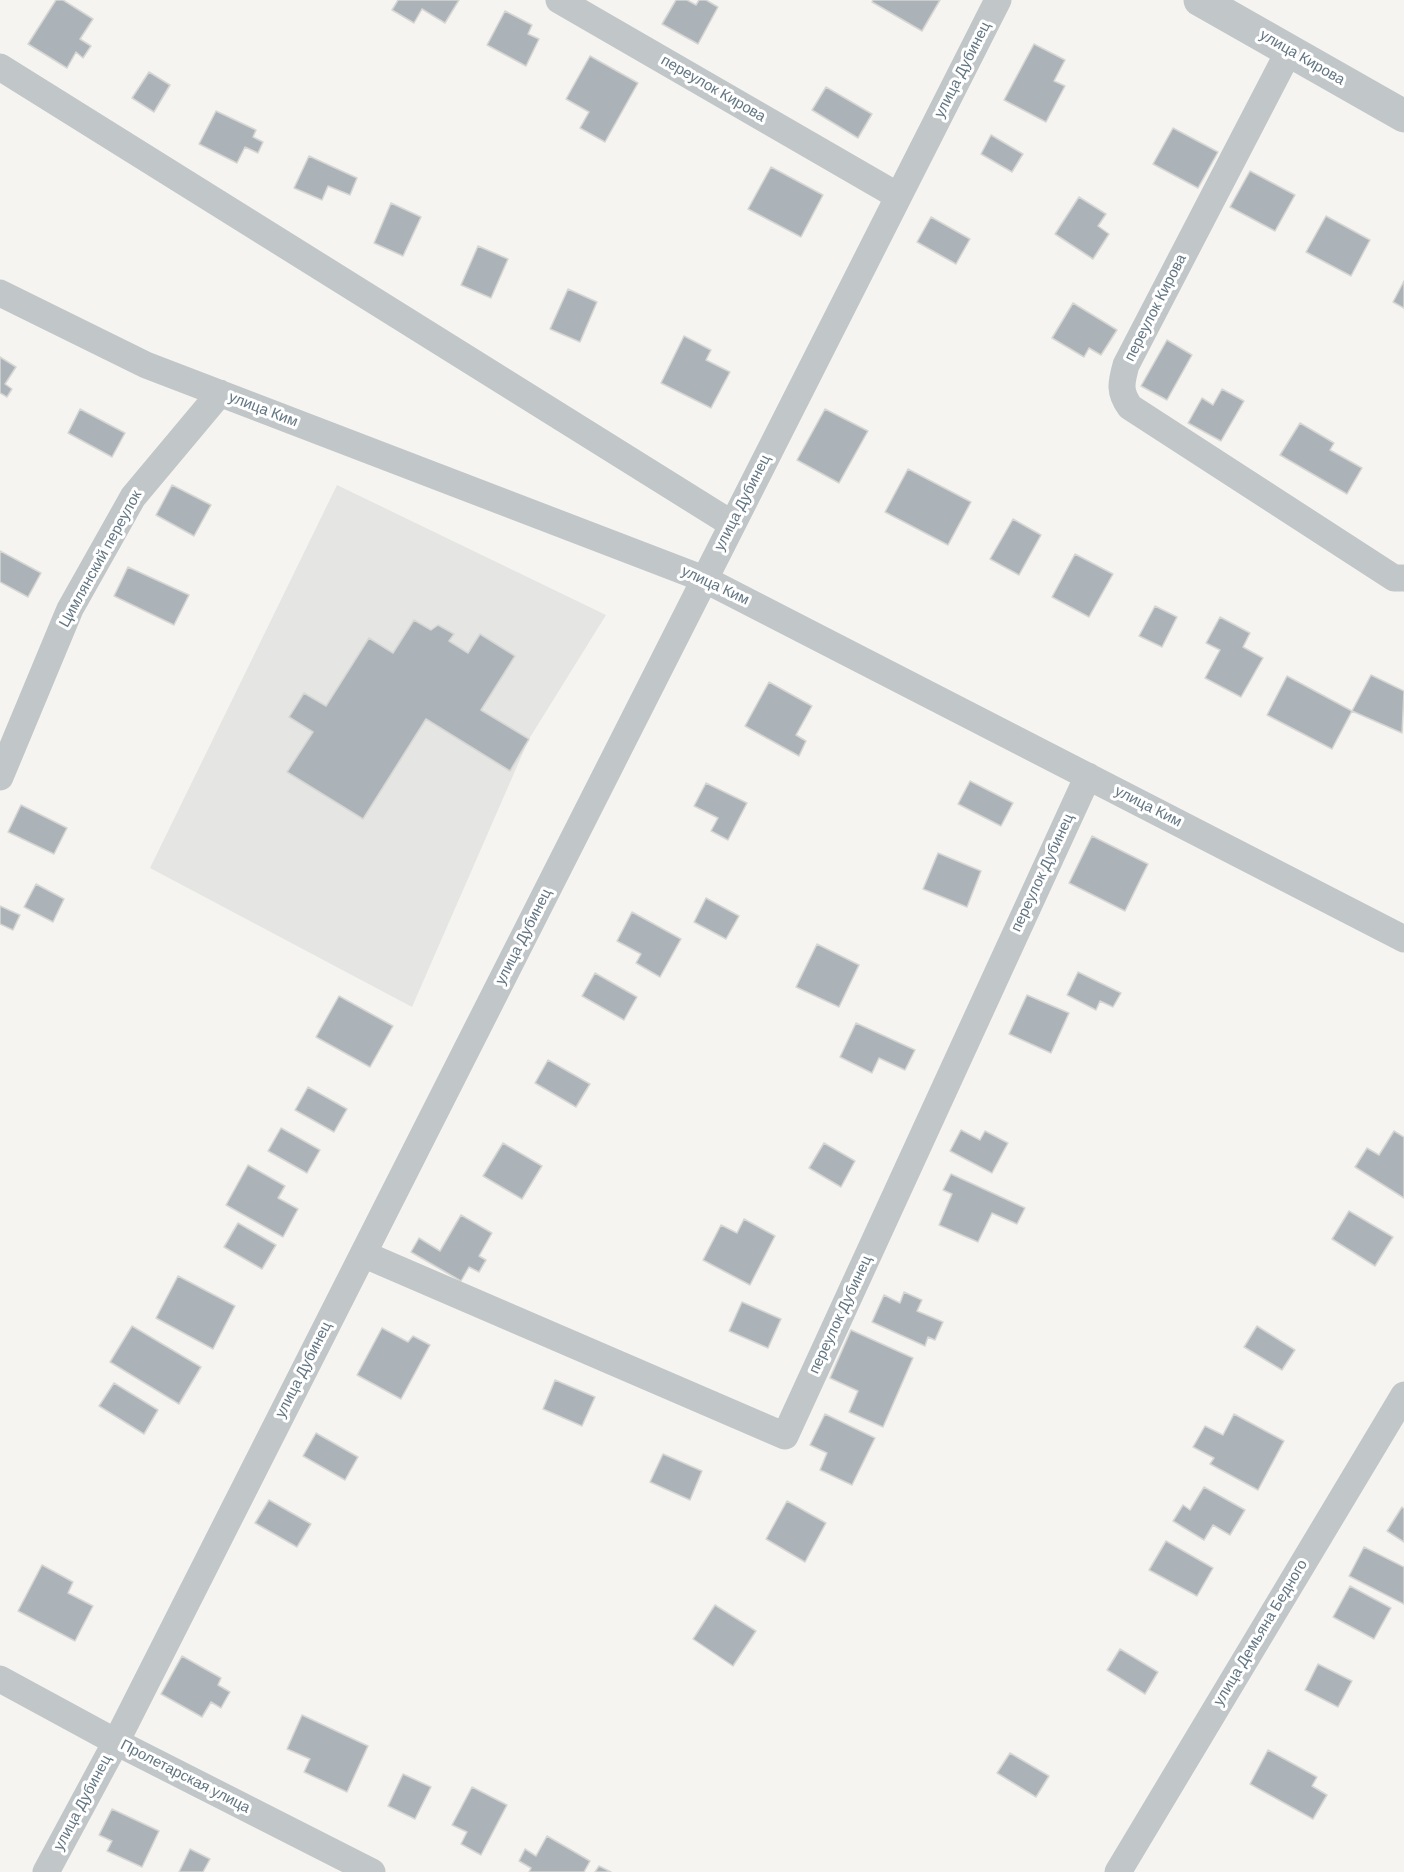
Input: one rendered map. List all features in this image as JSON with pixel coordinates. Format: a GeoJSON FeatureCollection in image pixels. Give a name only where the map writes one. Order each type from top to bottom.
{"type":"FeatureCollection","features":[{"type":"Feature","properties":{"kind":"street","name":"переулок Кирова"},"geometry":{"type":"LineString","coordinates":[[559,0],[898,196]]}},
{"type":"Feature","properties":{"kind":"street","name":"улица Дубинец"},"geometry":{"type":"LineString","coordinates":[[46,1872],[116,1742],[998,0]]}},
{"type":"Feature","properties":{"kind":"street","name":"улица Кирова"},"geometry":{"type":"LineString","coordinates":[[1200,0],[1404,116]]}},
{"type":"Feature","properties":{"kind":"street","name":"переулок Кирова"},"geometry":{"type":"LineString","coordinates":[[1289,51],[1126,365],[1121,382],[1121,394],[1130,406],[1394,578],[1404,578]]}},
{"type":"Feature","properties":{"kind":"street"},"geometry":{"type":"LineString","coordinates":[[0,67],[732,524]]}},
{"type":"Feature","properties":{"kind":"street","name":"улица Ким"},"geometry":{"type":"LineString","coordinates":[[0,293],[146,365],[705,579],[1404,939]]}},
{"type":"Feature","properties":{"kind":"street","name":"Цимлянский переулок"},"geometry":{"type":"LineString","coordinates":[[0,777],[70,609],[133,497],[220,393]]}},
{"type":"Feature","properties":{"kind":"street","name":"переулок Дубинец"},"geometry":{"type":"LineString","coordinates":[[363,1254],[785,1436],[1088,776]]}},
{"type":"Feature","properties":{"kind":"street","name":"улица Демьяна Бедного"},"geometry":{"type":"LineString","coordinates":[[1118,1872],[1404,1395]]}},
{"type":"Feature","properties":{"kind":"street","name":"Пролетарская улица"},"geometry":{"type":"LineString","coordinates":[[0,1679],[116,1742],[372,1872]]}},
{"type":"Feature","properties":{"kind":"shaded area"},"geometry":{"type":"Polygon","coordinates":[[[337,485],[606,615],[529,739],[412,1007],[150,868],[337,485]]]}},
{"type":"Feature","properties":{"kind":"building"},"geometry":{"type":"Polygon","coordinates":[[[56,0],[63,0],[93,19],[80,39],[91,46],[83,58],[76,52],[67,68],[28,44],[56,0]]]}},
{"type":"Feature","properties":{"kind":"building"},"geometry":{"type":"Polygon","coordinates":[[[398,0],[459,0],[445,23],[422,9],[414,23],[392,10],[398,0]]]}},
{"type":"Feature","properties":{"kind":"building"},"geometry":{"type":"Polygon","coordinates":[[[676,0],[687,0],[696,5],[699,0],[706,0],[718,7],[698,44],[662,24],[676,0]]]}},
{"type":"Feature","properties":{"kind":"building"},"geometry":{"type":"Polygon","coordinates":[[[873,0],[940,0],[922,31],[872,2],[873,0]]]}},
{"type":"Feature","properties":{"kind":"building"},"geometry":{"type":"Polygon","coordinates":[[[505,11],[532,25],[528,34],[539,39],[526,66],[487,45],[505,11]]]}},
{"type":"Feature","properties":{"kind":"building"},"geometry":{"type":"Polygon","coordinates":[[[1034,44],[1065,60],[1054,81],[1065,86],[1046,122],[1004,100],[1034,44]]]}},
{"type":"Feature","properties":{"kind":"building"},"geometry":{"type":"Polygon","coordinates":[[[590,56],[638,83],[605,142],[580,128],[589,112],[566,99],[590,56]]]}},
{"type":"Feature","properties":{"kind":"building"},"geometry":{"type":"Polygon","coordinates":[[[149,72],[170,85],[154,112],[132,98],[149,72]]]}},
{"type":"Feature","properties":{"kind":"building"},"geometry":{"type":"Polygon","coordinates":[[[826,87],[872,114],[858,138],[812,110],[826,87]]]}},
{"type":"Feature","properties":{"kind":"building"},"geometry":{"type":"Polygon","coordinates":[[[216,111],[256,130],[253,137],[263,142],[258,153],[245,147],[237,163],[199,144],[216,111]]]}},
{"type":"Feature","properties":{"kind":"building"},"geometry":{"type":"Polygon","coordinates":[[[1173,128],[1218,152],[1198,188],[1153,164],[1173,128]]]}},
{"type":"Feature","properties":{"kind":"building"},"geometry":{"type":"Polygon","coordinates":[[[991,135],[1023,154],[1012,172],[981,154],[991,135]]]}},
{"type":"Feature","properties":{"kind":"building"},"geometry":{"type":"Polygon","coordinates":[[[309,156],[357,178],[350,195],[328,186],[322,200],[294,188],[309,156]]]}},
{"type":"Feature","properties":{"kind":"building"},"geometry":{"type":"Polygon","coordinates":[[[771,167],[823,195],[801,237],[748,209],[771,167]]]}},
{"type":"Feature","properties":{"kind":"building"},"geometry":{"type":"Polygon","coordinates":[[[1250,171],[1295,195],[1275,231],[1230,207],[1250,171]]]}},
{"type":"Feature","properties":{"kind":"building"},"geometry":{"type":"Polygon","coordinates":[[[1079,197],[1106,214],[1098,226],[1109,234],[1093,259],[1055,234],[1079,197]]]}},
{"type":"Feature","properties":{"kind":"building"},"geometry":{"type":"Polygon","coordinates":[[[391,203],[421,217],[403,256],[374,243],[391,203]]]}},
{"type":"Feature","properties":{"kind":"building"},"geometry":{"type":"Polygon","coordinates":[[[1326,216],[1370,240],[1351,276],[1306,252],[1326,216]]]}},
{"type":"Feature","properties":{"kind":"building"},"geometry":{"type":"Polygon","coordinates":[[[931,217],[970,239],[956,264],[917,242],[931,217]]]}},
{"type":"Feature","properties":{"kind":"building"},"geometry":{"type":"Polygon","coordinates":[[[478,246],[508,259],[491,298],[461,285],[478,246]]]}},
{"type":"Feature","properties":{"kind":"building"},"geometry":{"type":"Polygon","coordinates":[[[1404,281],[1404,308],[1393,302],[1404,281]]]}},
{"type":"Feature","properties":{"kind":"building"},"geometry":{"type":"Polygon","coordinates":[[[568,289],[597,302],[580,342],[550,329],[568,289]]]}},
{"type":"Feature","properties":{"kind":"building"},"geometry":{"type":"Polygon","coordinates":[[[1073,303],[1117,330],[1101,355],[1089,348],[1084,357],[1052,338],[1073,303]]]}},
{"type":"Feature","properties":{"kind":"building"},"geometry":{"type":"Polygon","coordinates":[[[684,336],[711,350],[706,360],[730,372],[711,408],[661,383],[684,336]]]}},
{"type":"Feature","properties":{"kind":"building"},"geometry":{"type":"Polygon","coordinates":[[[1167,340],[1192,355],[1167,400],[1141,386],[1167,340]]]}},
{"type":"Feature","properties":{"kind":"building"},"geometry":{"type":"Polygon","coordinates":[[[0,357],[16,367],[5,384],[12,389],[7,397],[0,393],[0,357]]]}},
{"type":"Feature","properties":{"kind":"building"},"geometry":{"type":"Polygon","coordinates":[[[1222,389],[1244,401],[1221,441],[1188,423],[1202,398],[1213,405],[1222,389]]]}},
{"type":"Feature","properties":{"kind":"building"},"geometry":{"type":"Polygon","coordinates":[[[80,409],[125,433],[112,457],[68,433],[80,409]]]}},
{"type":"Feature","properties":{"kind":"building"},"geometry":{"type":"Polygon","coordinates":[[[825,409],[868,431],[839,483],[797,460],[825,409]]]}},
{"type":"Feature","properties":{"kind":"building"},"geometry":{"type":"Polygon","coordinates":[[[1300,423],[1334,443],[1330,450],[1362,468],[1347,494],[1280,455],[1300,423]]]}},
{"type":"Feature","properties":{"kind":"building"},"geometry":{"type":"Polygon","coordinates":[[[908,469],[971,502],[948,545],[885,512],[908,469]]]}},
{"type":"Feature","properties":{"kind":"building"},"geometry":{"type":"Polygon","coordinates":[[[172,485],[211,505],[194,536],[156,515],[172,485]]]}},
{"type":"Feature","properties":{"kind":"building"},"geometry":{"type":"Polygon","coordinates":[[[1013,519],[1041,535],[1019,575],[990,559],[1013,519]]]}},
{"type":"Feature","properties":{"kind":"building"},"geometry":{"type":"Polygon","coordinates":[[[0,551],[41,573],[28,597],[0,582],[0,551]]]}},
{"type":"Feature","properties":{"kind":"building"},"geometry":{"type":"Polygon","coordinates":[[[1075,554],[1113,574],[1089,617],[1052,597],[1075,554]]]}},
{"type":"Feature","properties":{"kind":"building"},"geometry":{"type":"Polygon","coordinates":[[[128,567],[189,595],[174,625],[114,596],[128,567]]]}},
{"type":"Feature","properties":{"kind":"building"},"geometry":{"type":"Polygon","coordinates":[[[1155,606],[1177,617],[1162,647],[1139,636],[1155,606]]]}},
{"type":"Feature","properties":{"kind":"building"},"geometry":{"type":"Polygon","coordinates":[[[1220,617],[1250,633],[1243,647],[1263,658],[1241,697],[1205,678],[1220,650],[1206,643],[1220,617]]]}},
{"type":"Feature","properties":{"kind":"building"},"geometry":{"type":"Polygon","coordinates":[[[414,620],[431,630],[438,625],[454,634],[449,641],[468,653],[480,634],[515,656],[481,710],[529,739],[510,771],[426,719],[363,819],[287,772],[313,732],[289,717],[304,693],[326,706],[369,638],[393,653],[414,620]]]}},
{"type":"Feature","properties":{"kind":"building"},"geometry":{"type":"Polygon","coordinates":[[[1371,675],[1404,691],[1402,733],[1352,711],[1371,675]]]}},
{"type":"Feature","properties":{"kind":"building"},"geometry":{"type":"Polygon","coordinates":[[[1287,676],[1352,711],[1332,749],[1267,715],[1287,676]]]}},
{"type":"Feature","properties":{"kind":"building"},"geometry":{"type":"Polygon","coordinates":[[[769,682],[812,706],[796,735],[806,741],[799,756],[745,726],[769,682]]]}},
{"type":"Feature","properties":{"kind":"building"},"geometry":{"type":"Polygon","coordinates":[[[970,781],[1013,803],[1001,826],[958,804],[970,781]]]}},
{"type":"Feature","properties":{"kind":"building"},"geometry":{"type":"Polygon","coordinates":[[[706,783],[747,803],[728,840],[711,831],[718,818],[694,806],[706,783]]]}},
{"type":"Feature","properties":{"kind":"building"},"geometry":{"type":"Polygon","coordinates":[[[21,805],[67,828],[54,854],[8,832],[21,805]]]}},
{"type":"Feature","properties":{"kind":"building"},"geometry":{"type":"Polygon","coordinates":[[[1092,836],[1148,864],[1125,911],[1069,883],[1092,836]]]}},
{"type":"Feature","properties":{"kind":"building"},"geometry":{"type":"Polygon","coordinates":[[[938,853],[981,871],[967,907],[923,889],[938,853]]]}},
{"type":"Feature","properties":{"kind":"building"},"geometry":{"type":"Polygon","coordinates":[[[36,884],[64,899],[53,922],[24,907],[36,884]]]}},
{"type":"Feature","properties":{"kind":"building"},"geometry":{"type":"Polygon","coordinates":[[[706,898],[739,916],[726,939],[694,922],[706,898]]]}},
{"type":"Feature","properties":{"kind":"building"},"geometry":{"type":"Polygon","coordinates":[[[0,906],[20,915],[13,930],[0,924],[0,906]]]}},
{"type":"Feature","properties":{"kind":"building"},"geometry":{"type":"Polygon","coordinates":[[[632,912],[681,939],[660,977],[636,963],[641,954],[617,941],[632,912]]]}},
{"type":"Feature","properties":{"kind":"building"},"geometry":{"type":"Polygon","coordinates":[[[817,944],[859,965],[839,1007],[796,987],[817,944]]]}},
{"type":"Feature","properties":{"kind":"building"},"geometry":{"type":"Polygon","coordinates":[[[1078,972],[1121,993],[1113,1007],[1100,1001],[1096,1010],[1067,995],[1078,972]]]}},
{"type":"Feature","properties":{"kind":"building"},"geometry":{"type":"Polygon","coordinates":[[[595,973],[637,997],[624,1020],[582,996],[595,973]]]}},
{"type":"Feature","properties":{"kind":"building"},"geometry":{"type":"Polygon","coordinates":[[[1027,995],[1069,1013],[1051,1053],[1009,1034],[1027,995]]]}},
{"type":"Feature","properties":{"kind":"building"},"geometry":{"type":"Polygon","coordinates":[[[339,996],[393,1026],[370,1067],[316,1037],[339,996]]]}},
{"type":"Feature","properties":{"kind":"building"},"geometry":{"type":"Polygon","coordinates":[[[856,1023],[915,1050],[905,1070],[879,1058],[872,1073],[840,1057],[856,1023]]]}},
{"type":"Feature","properties":{"kind":"building"},"geometry":{"type":"Polygon","coordinates":[[[548,1060],[590,1084],[576,1107],[535,1083],[548,1060]]]}},
{"type":"Feature","properties":{"kind":"building"},"geometry":{"type":"Polygon","coordinates":[[[308,1087],[347,1109],[334,1132],[295,1110],[308,1087]]]}},
{"type":"Feature","properties":{"kind":"building"},"geometry":{"type":"Polygon","coordinates":[[[281,1128],[320,1150],[307,1173],[268,1151],[281,1128]]]}},
{"type":"Feature","properties":{"kind":"building"},"geometry":{"type":"Polygon","coordinates":[[[961,1130],[980,1140],[985,1131],[1008,1143],[992,1173],[950,1151],[961,1130]]]}},
{"type":"Feature","properties":{"kind":"building"},"geometry":{"type":"Polygon","coordinates":[[[1394,1131],[1404,1137],[1404,1198],[1355,1167],[1367,1148],[1379,1155],[1394,1131]]]}},
{"type":"Feature","properties":{"kind":"building"},"geometry":{"type":"Polygon","coordinates":[[[503,1143],[542,1166],[522,1199],[483,1176],[503,1143]]]}},
{"type":"Feature","properties":{"kind":"building"},"geometry":{"type":"Polygon","coordinates":[[[824,1143],[855,1161],[841,1187],[809,1168],[824,1143]]]}},
{"type":"Feature","properties":{"kind":"building"},"geometry":{"type":"Polygon","coordinates":[[[248,1165],[285,1186],[278,1198],[298,1209],[283,1237],[226,1205],[248,1165]]]}},
{"type":"Feature","properties":{"kind":"building"},"geometry":{"type":"Polygon","coordinates":[[[951,1174],[1025,1208],[1017,1224],[992,1213],[978,1242],[939,1225],[952,1194],[943,1190],[951,1174]]]}},
{"type":"Feature","properties":{"kind":"building"},"geometry":{"type":"Polygon","coordinates":[[[1349,1211],[1393,1237],[1375,1266],[1332,1239],[1349,1211]]]}},
{"type":"Feature","properties":{"kind":"building"},"geometry":{"type":"Polygon","coordinates":[[[461,1215],[492,1233],[479,1256],[486,1260],[479,1272],[469,1267],[461,1281],[411,1252],[419,1238],[440,1251],[461,1215]]]}},
{"type":"Feature","properties":{"kind":"building"},"geometry":{"type":"Polygon","coordinates":[[[744,1219],[775,1236],[750,1285],[703,1260],[721,1225],[737,1233],[744,1219]]]}},
{"type":"Feature","properties":{"kind":"building"},"geometry":{"type":"Polygon","coordinates":[[[238,1223],[276,1245],[262,1269],[224,1247],[238,1223]]]}},
{"type":"Feature","properties":{"kind":"building"},"geometry":{"type":"Polygon","coordinates":[[[178,1276],[235,1306],[213,1349],[156,1318],[178,1276]]]}},
{"type":"Feature","properties":{"kind":"building"},"geometry":{"type":"Polygon","coordinates":[[[904,1292],[922,1300],[917,1311],[943,1322],[935,1340],[928,1337],[925,1346],[872,1322],[884,1295],[900,1303],[904,1292]]]}},
{"type":"Feature","properties":{"kind":"building"},"geometry":{"type":"Polygon","coordinates":[[[742,1302],[781,1319],[768,1348],[729,1331],[742,1302]]]}},
{"type":"Feature","properties":{"kind":"building"},"geometry":{"type":"Polygon","coordinates":[[[132,1326],[201,1367],[179,1404],[110,1362],[132,1326]]]}},
{"type":"Feature","properties":{"kind":"building"},"geometry":{"type":"Polygon","coordinates":[[[1257,1326],[1295,1350],[1282,1370],[1244,1347],[1257,1326]]]}},
{"type":"Feature","properties":{"kind":"building"},"geometry":{"type":"Polygon","coordinates":[[[382,1328],[408,1342],[413,1336],[430,1345],[401,1399],[357,1375],[382,1328]]]}},
{"type":"Feature","properties":{"kind":"building"},"geometry":{"type":"Polygon","coordinates":[[[851,1330],[913,1358],[883,1427],[849,1412],[858,1391],[830,1378],[851,1330]]]}},
{"type":"Feature","properties":{"kind":"building"},"geometry":{"type":"Polygon","coordinates":[[[555,1380],[595,1397],[582,1426],[543,1409],[555,1380]]]}},
{"type":"Feature","properties":{"kind":"building"},"geometry":{"type":"Polygon","coordinates":[[[114,1383],[158,1410],[144,1434],[99,1406],[114,1383]]]}},
{"type":"Feature","properties":{"kind":"building"},"geometry":{"type":"Polygon","coordinates":[[[825,1414],[875,1438],[852,1485],[820,1470],[827,1453],[810,1445],[825,1414]]]}},
{"type":"Feature","properties":{"kind":"building"},"geometry":{"type":"Polygon","coordinates":[[[1234,1414],[1284,1441],[1258,1490],[1210,1464],[1214,1458],[1193,1447],[1205,1426],[1223,1435],[1234,1414]]]}},
{"type":"Feature","properties":{"kind":"building"},"geometry":{"type":"Polygon","coordinates":[[[316,1433],[358,1457],[345,1480],[303,1456],[316,1433]]]}},
{"type":"Feature","properties":{"kind":"building"},"geometry":{"type":"Polygon","coordinates":[[[663,1454],[702,1471],[690,1500],[650,1482],[663,1454]]]}},
{"type":"Feature","properties":{"kind":"building"},"geometry":{"type":"Polygon","coordinates":[[[1204,1487],[1245,1510],[1230,1535],[1213,1525],[1204,1540],[1173,1521],[1183,1505],[1190,1510],[1204,1487]]]}},
{"type":"Feature","properties":{"kind":"building"},"geometry":{"type":"Polygon","coordinates":[[[269,1500],[311,1524],[297,1547],[255,1523],[269,1500]]]}},
{"type":"Feature","properties":{"kind":"building"},"geometry":{"type":"Polygon","coordinates":[[[787,1501],[826,1523],[805,1562],[766,1539],[787,1501]]]}},
{"type":"Feature","properties":{"kind":"building"},"geometry":{"type":"Polygon","coordinates":[[[1402,1507],[1404,1509],[1404,1542],[1387,1531],[1402,1507]]]}},
{"type":"Feature","properties":{"kind":"building"},"geometry":{"type":"Polygon","coordinates":[[[1166,1541],[1213,1568],[1197,1596],[1149,1570],[1166,1541]]]}},
{"type":"Feature","properties":{"kind":"building"},"geometry":{"type":"Polygon","coordinates":[[[1364,1547],[1404,1567],[1404,1604],[1349,1576],[1364,1547]]]}},
{"type":"Feature","properties":{"kind":"building"},"geometry":{"type":"Polygon","coordinates":[[[42,1565],[73,1582],[68,1593],[93,1606],[75,1641],[18,1611],[42,1565]]]}},
{"type":"Feature","properties":{"kind":"building"},"geometry":{"type":"Polygon","coordinates":[[[1350,1586],[1391,1608],[1374,1639],[1333,1617],[1350,1586]]]}},
{"type":"Feature","properties":{"kind":"building"},"geometry":{"type":"Polygon","coordinates":[[[715,1605],[756,1631],[733,1666],[693,1639],[715,1605]]]}},
{"type":"Feature","properties":{"kind":"building"},"geometry":{"type":"Polygon","coordinates":[[[1120,1649],[1158,1672],[1145,1694],[1107,1670],[1120,1649]]]}},
{"type":"Feature","properties":{"kind":"building"},"geometry":{"type":"Polygon","coordinates":[[[182,1656],[221,1678],[218,1685],[230,1692],[221,1708],[211,1702],[202,1717],[161,1694],[182,1656]]]}},
{"type":"Feature","properties":{"kind":"building"},"geometry":{"type":"Polygon","coordinates":[[[1318,1664],[1352,1681],[1338,1707],[1305,1690],[1318,1664]]]}},
{"type":"Feature","properties":{"kind":"building"},"geometry":{"type":"Polygon","coordinates":[[[302,1715],[368,1746],[347,1792],[304,1772],[310,1759],[287,1749],[302,1715]]]}},
{"type":"Feature","properties":{"kind":"building"},"geometry":{"type":"Polygon","coordinates":[[[1268,1750],[1317,1777],[1312,1786],[1327,1795],[1313,1819],[1250,1784],[1268,1750]]]}},
{"type":"Feature","properties":{"kind":"building"},"geometry":{"type":"Polygon","coordinates":[[[1010,1753],[1049,1776],[1036,1797],[997,1773],[1010,1753]]]}},
{"type":"Feature","properties":{"kind":"building"},"geometry":{"type":"Polygon","coordinates":[[[403,1774],[431,1787],[415,1819],[388,1806],[403,1774]]]}},
{"type":"Feature","properties":{"kind":"building"},"geometry":{"type":"Polygon","coordinates":[[[472,1787],[507,1805],[481,1855],[461,1844],[467,1832],[452,1825],[472,1787]]]}},
{"type":"Feature","properties":{"kind":"building"},"geometry":{"type":"Polygon","coordinates":[[[112,1809],[159,1831],[142,1867],[107,1851],[112,1841],[99,1835],[112,1809]]]}},
{"type":"Feature","properties":{"kind":"building"},"geometry":{"type":"Polygon","coordinates":[[[547,1836],[590,1861],[584,1872],[529,1872],[531,1868],[519,1861],[525,1849],[536,1856],[547,1836]]]}},
{"type":"Feature","properties":{"kind":"building"},"geometry":{"type":"Polygon","coordinates":[[[190,1849],[210,1859],[203,1872],[179,1872],[190,1849]]]}},
{"type":"Feature","properties":{"kind":"building"},"geometry":{"type":"Polygon","coordinates":[[[599,1866],[611,1872],[595,1872],[599,1866]]]}}]}
